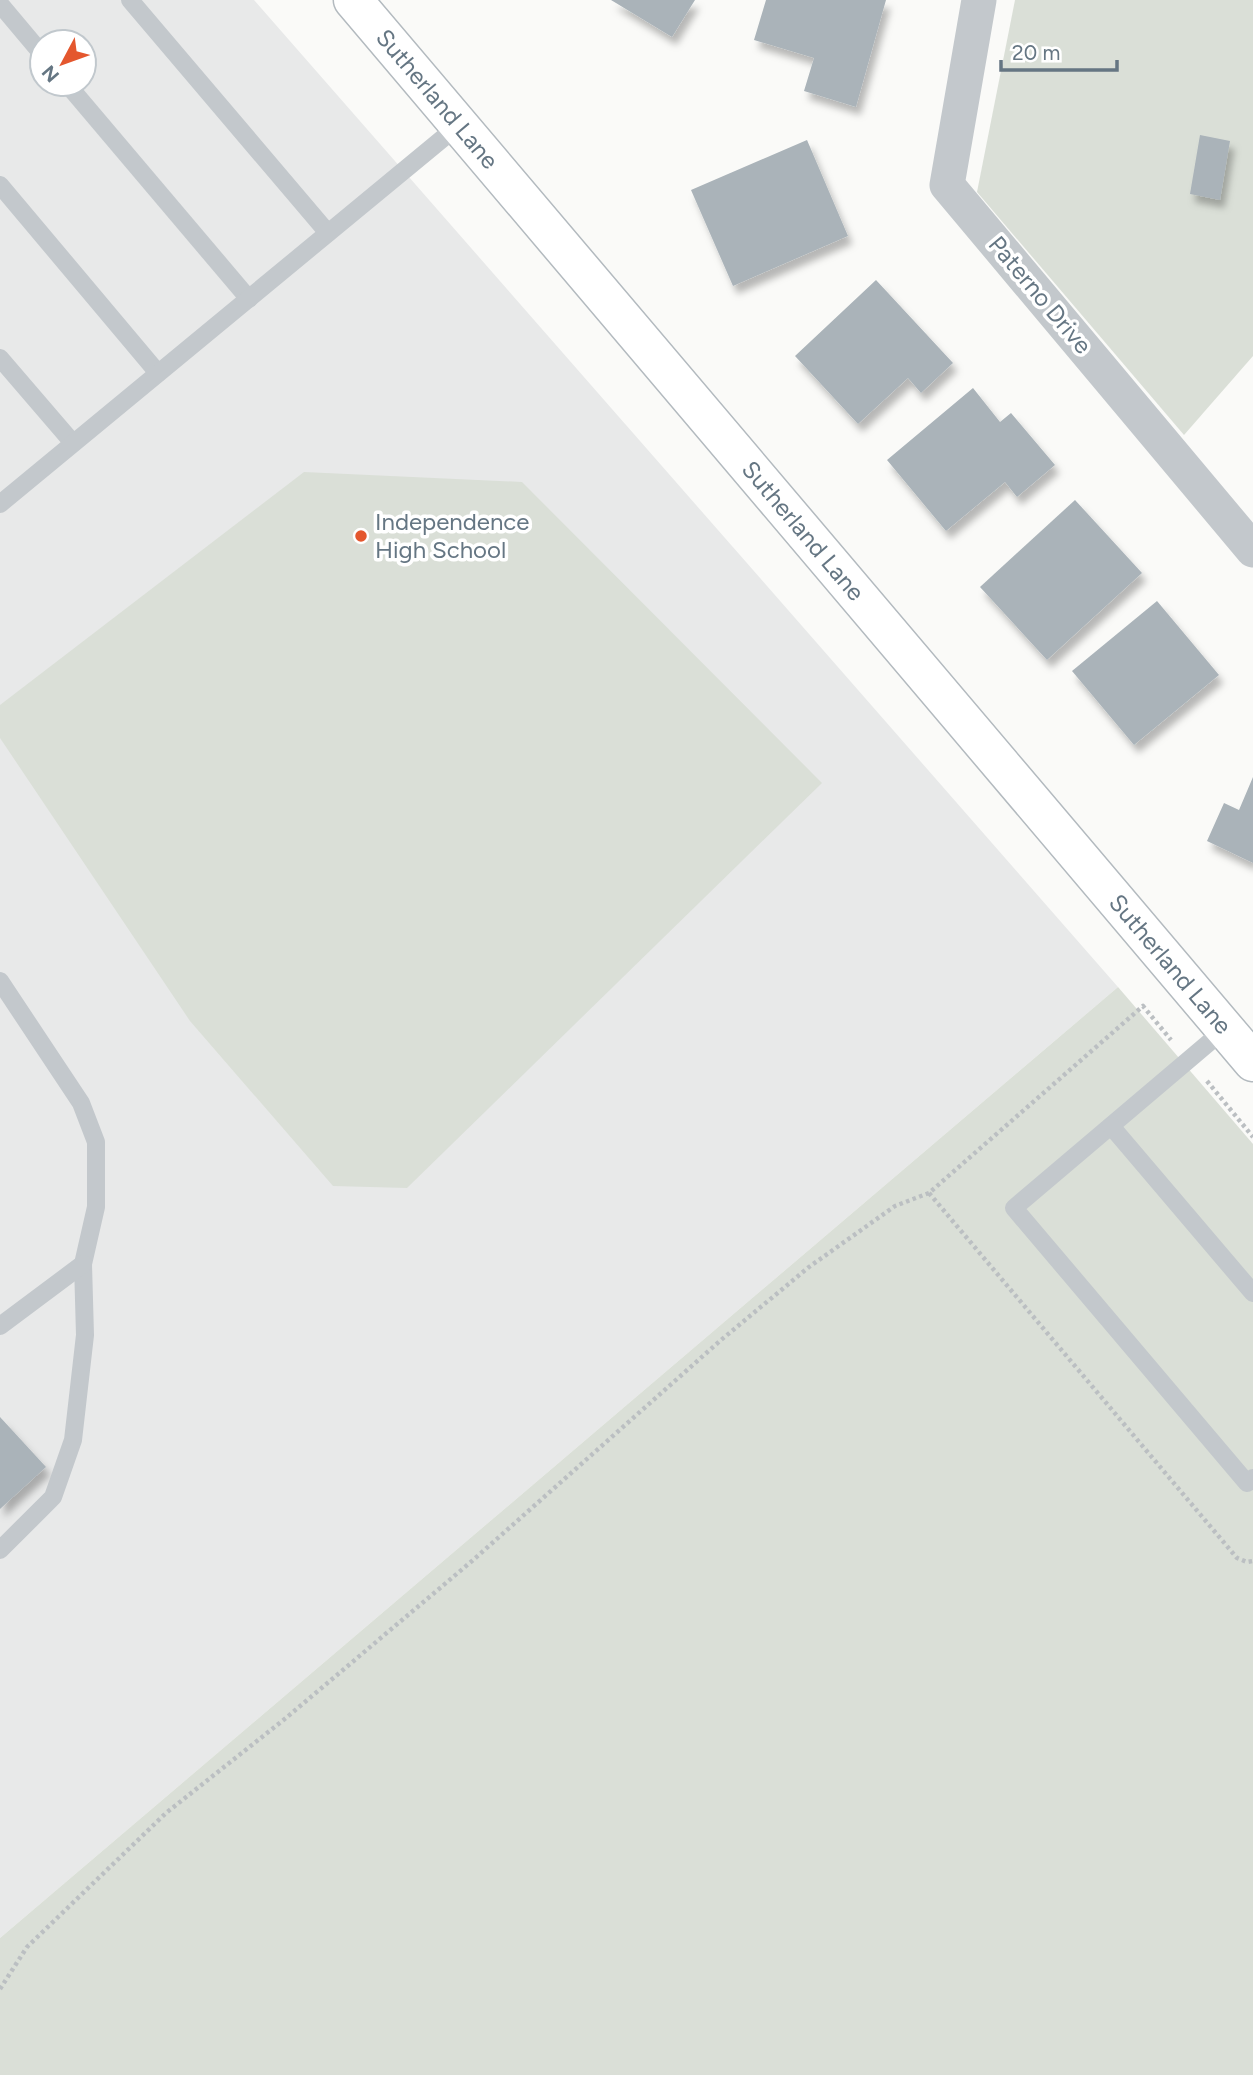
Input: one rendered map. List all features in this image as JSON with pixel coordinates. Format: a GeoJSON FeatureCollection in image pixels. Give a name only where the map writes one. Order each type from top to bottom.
{"type":"FeatureCollection","features":[{"type":"Feature","properties":{"kind":"street","name":"Sutherland Lane"},"geometry":{"type":"LineString","coordinates":[[353,0],[1253,1062]]}},
{"type":"Feature","properties":{"kind":"street","name":"Paterno Drive"},"geometry":{"type":"LineString","coordinates":[[979,0],[947,184],[1253,550]]}},
{"type":"Feature","properties":{"kind":"lane"},"geometry":{"type":"LineString","coordinates":[[130,0],[328,233]]}},
{"type":"Feature","properties":{"kind":"lane"},"geometry":{"type":"LineString","coordinates":[[0,4],[28,37]]}},
{"type":"Feature","properties":{"kind":"lane"},"geometry":{"type":"LineString","coordinates":[[79,98],[249,299]]}},
{"type":"Feature","properties":{"kind":"lane"},"geometry":{"type":"LineString","coordinates":[[0,504],[459,125]]}},
{"type":"Feature","properties":{"kind":"lane"},"geometry":{"type":"LineString","coordinates":[[0,185],[158,373]]}},
{"type":"Feature","properties":{"kind":"lane"},"geometry":{"type":"LineString","coordinates":[[0,358],[73,443]]}},
{"type":"Feature","properties":{"kind":"lane"},"geometry":{"type":"LineString","coordinates":[[0,981],[81,1103],[96,1142],[96,1207],[83,1264],[85,1335],[73,1440],[53,1497],[0,1550]]}},
{"type":"Feature","properties":{"kind":"lane"},"geometry":{"type":"LineString","coordinates":[[1225,1029],[1014,1208],[1247,1483],[1253,1478]]}},
{"type":"Feature","properties":{"kind":"lane"},"geometry":{"type":"LineString","coordinates":[[1111,1126],[1253,1293]]}},
{"type":"Feature","properties":{"kind":"lane"},"geometry":{"type":"LineString","coordinates":[[0,1326],[83,1264]]}},
{"type":"Feature","properties":{"kind":"path"},"geometry":{"type":"LineString","coordinates":[[0,1989],[27,1948],[166,1813],[286,1718],[472,1561],[721,1340],[809,1266],[895,1206],[929,1193],[1143,1006],[1253,1136]]}},
{"type":"Feature","properties":{"kind":"path"},"geometry":{"type":"LineString","coordinates":[[929,1193],[1237,1558],[1253,1561]]}},
{"type":"Feature","properties":{"kind":"shaded area","name":"Independence High School"},"geometry":{"type":"Polygon","coordinates":[[[0,0],[254,0],[1118,987],[0,1938],[0,0]]]}},
{"type":"Feature","properties":{"kind":"shaded area"},"geometry":{"type":"Polygon","coordinates":[[[1015,0],[1253,0],[1253,356],[1184,435],[977,192],[1015,0]]]}},
{"type":"Feature","properties":{"kind":"shaded area"},"geometry":{"type":"Polygon","coordinates":[[[304,472],[522,482],[822,783],[407,1188],[333,1186],[190,1021],[0,738],[0,705],[304,472]]]}},
{"type":"Feature","properties":{"kind":"shaded area"},"geometry":{"type":"Polygon","coordinates":[[[1118,987],[1253,1144],[1253,2075],[0,2075],[0,1938],[1118,987]]]}},
{"type":"Feature","properties":{"kind":"building"},"geometry":{"type":"Polygon","coordinates":[[[611,0],[695,0],[672,37],[611,0]]]}},
{"type":"Feature","properties":{"kind":"building"},"geometry":{"type":"Polygon","coordinates":[[[766,0],[886,0],[856,107],[804,91],[814,58],[754,40],[766,0]]]}},
{"type":"Feature","properties":{"kind":"building"},"geometry":{"type":"Polygon","coordinates":[[[1200,135],[1230,141],[1220,200],[1190,194],[1200,135]]]}},
{"type":"Feature","properties":{"kind":"building"},"geometry":{"type":"Polygon","coordinates":[[[807,140],[848,236],[733,286],[691,190],[807,140]]]}},
{"type":"Feature","properties":{"kind":"building"},"geometry":{"type":"Polygon","coordinates":[[[876,280],[953,363],[921,393],[908,378],[858,424],[795,356],[876,280]]]}},
{"type":"Feature","properties":{"kind":"building"},"geometry":{"type":"Polygon","coordinates":[[[973,388],[1000,422],[1011,413],[1055,465],[1017,497],[1005,482],[946,531],[887,460],[973,388]]]}},
{"type":"Feature","properties":{"kind":"building"},"geometry":{"type":"Polygon","coordinates":[[[1075,500],[1142,573],[1047,660],[980,587],[1075,500]]]}},
{"type":"Feature","properties":{"kind":"building"},"geometry":{"type":"Polygon","coordinates":[[[1157,601],[1219,675],[1134,745],[1072,671],[1157,601]]]}},
{"type":"Feature","properties":{"kind":"building"},"geometry":{"type":"Polygon","coordinates":[[[1253,777],[1253,863],[1207,841],[1224,803],[1239,810],[1253,777]]]}},
{"type":"Feature","properties":{"kind":"building"},"geometry":{"type":"Polygon","coordinates":[[[0,1417],[46,1467],[0,1509],[0,1417]]]}},
{"type":"Feature","properties":{"kind":"place","name":"Independence High School"},"geometry":{"type":"Point","coordinates":[361,536]}}]}
